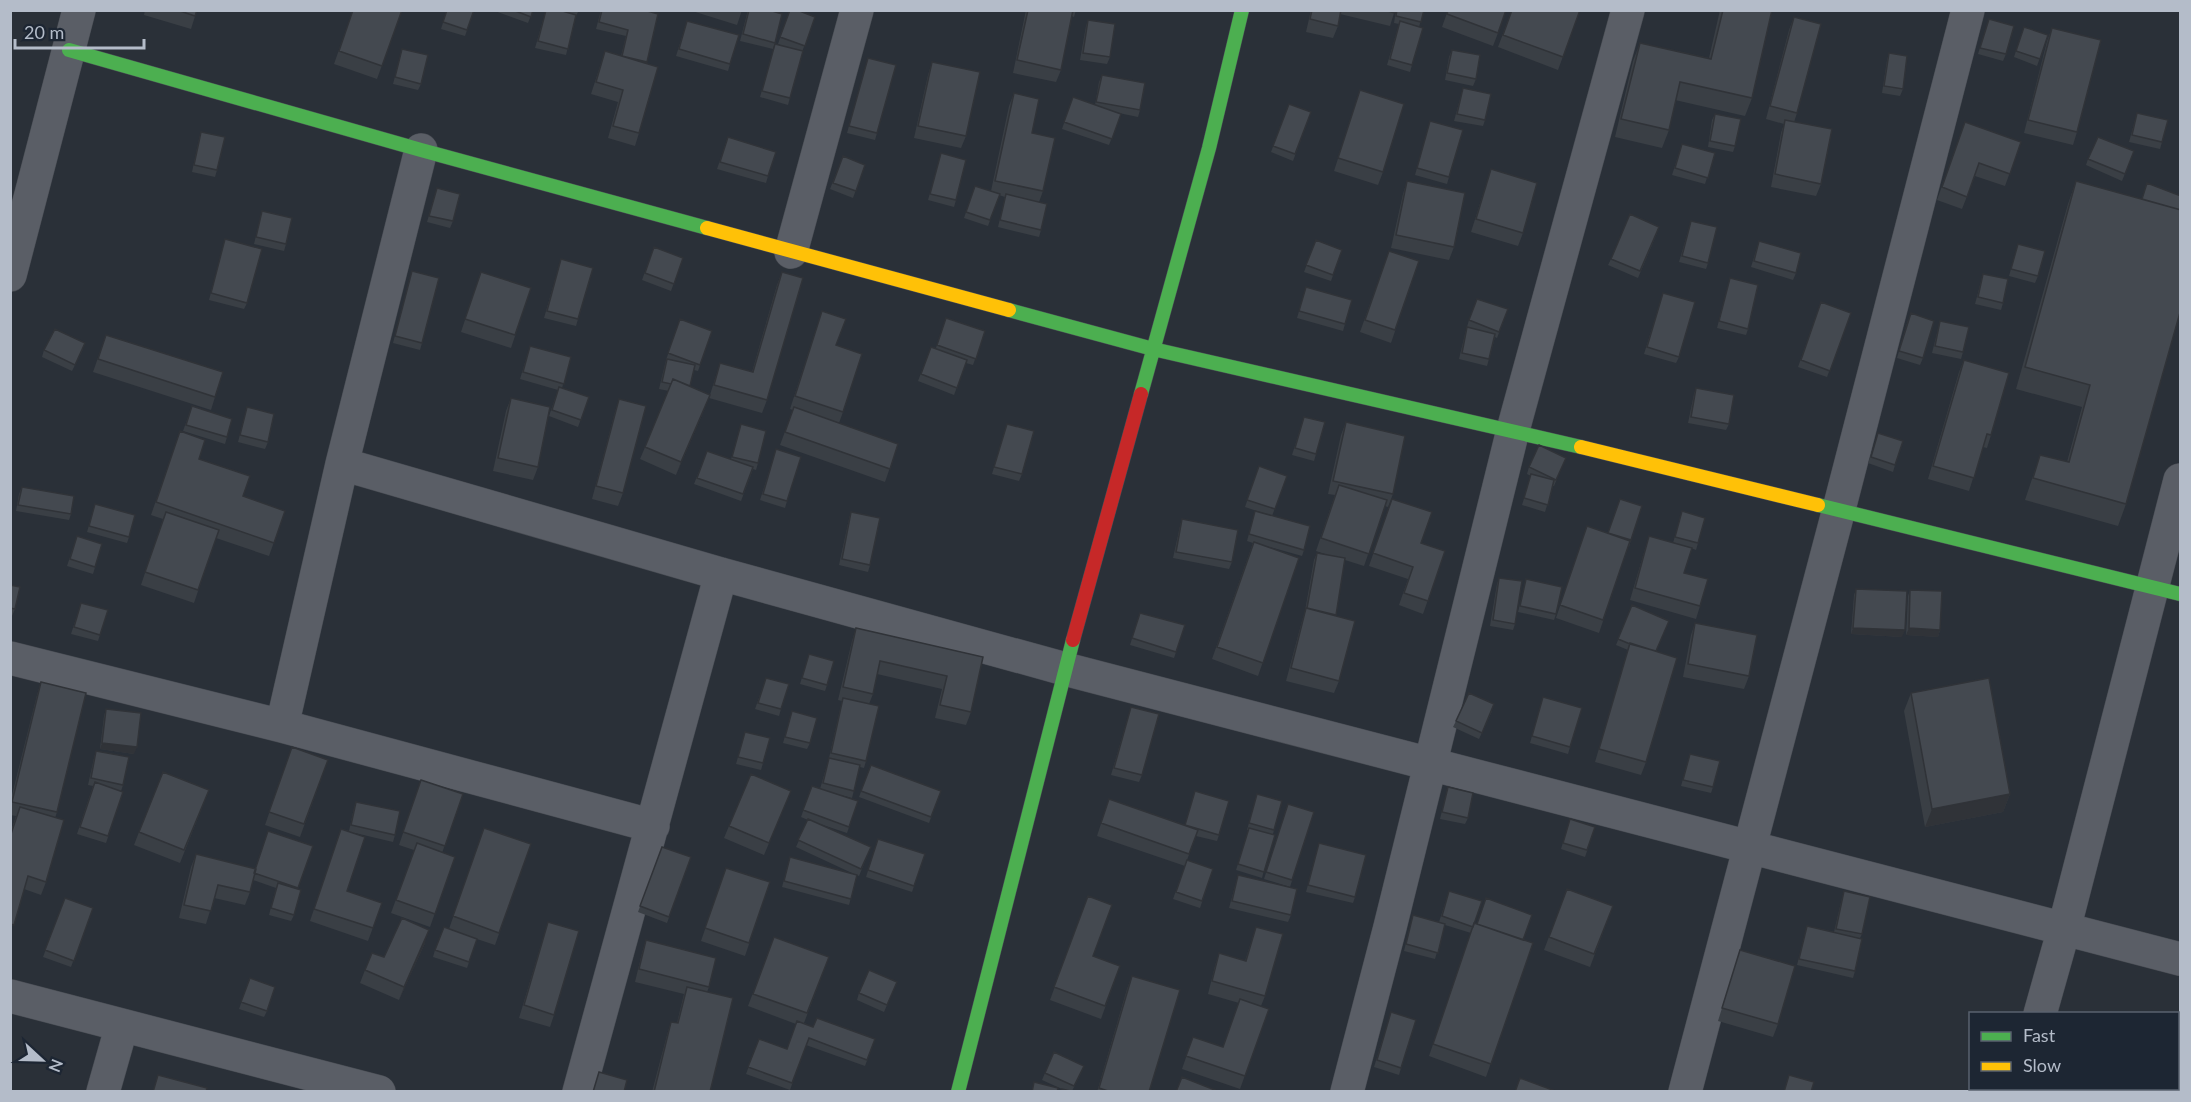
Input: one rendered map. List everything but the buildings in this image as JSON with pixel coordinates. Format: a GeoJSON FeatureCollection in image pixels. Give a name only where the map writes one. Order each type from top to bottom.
{"type":"FeatureCollection","features":[{"type":"Feature","properties":{"kind":"street"},"geometry":{"type":"LineString","coordinates":[[10,275],[79,10]]}},
{"type":"Feature","properties":{"kind":"street"},"geometry":{"type":"LineString","coordinates":[[791,252],[857,10]]}},
{"type":"Feature","properties":{"kind":"street"},"geometry":{"type":"LineString","coordinates":[[958,1092],[1065,669],[1209,148],[1242,10]]}},
{"type":"Feature","properties":{"kind":"street"},"geometry":{"type":"LineString","coordinates":[[1347,1092],[1513,430],[1628,10]]}},
{"type":"Feature","properties":{"kind":"street"},"geometry":{"type":"LineString","coordinates":[[1684,1092],[1839,509],[1968,10]]}},
{"type":"Feature","properties":{"kind":"street"},"geometry":{"type":"LineString","coordinates":[[69,50],[791,252],[1153,349],[1513,430],[2166,590]]}},
{"type":"Feature","properties":{"kind":"street"},"geometry":{"type":"LineString","coordinates":[[282,726],[342,464],[422,150]]}},
{"type":"Feature","properties":{"kind":"street"},"geometry":{"type":"LineString","coordinates":[[342,464],[721,574],[1065,669],[2181,959]]}},
{"type":"Feature","properties":{"kind":"street"},"geometry":{"type":"LineString","coordinates":[[2041,1012],[2166,590],[2181,480]]}},
{"type":"Feature","properties":{"kind":"street"},"geometry":{"type":"LineString","coordinates":[[579,1092],[721,574]]}},
{"type":"Feature","properties":{"kind":"street"},"geometry":{"type":"LineString","coordinates":[[10,658],[282,726],[653,826]]}},
{"type":"Feature","properties":{"kind":"street"},"geometry":{"type":"LineString","coordinates":[[10,996],[379,1092]]}},
{"type":"Feature","properties":{"kind":"street"},"geometry":{"type":"LineString","coordinates":[[103,1092],[122,1025]]}},
{"type":"Feature","properties":{"kind":"traffic: fast"},"geometry":{"type":"LineString","coordinates":[[1141,394],[1209,148],[1242,10]]}},
{"type":"Feature","properties":{"kind":"traffic: fast"},"geometry":{"type":"LineString","coordinates":[[69,50],[707,228]]}},
{"type":"Feature","properties":{"kind":"traffic: fast"},"geometry":{"type":"LineString","coordinates":[[1009,310],[1153,349],[1581,447]]}},
{"type":"Feature","properties":{"kind":"traffic: fast"},"geometry":{"type":"LineString","coordinates":[[1818,505],[2180,594]]}},
{"type":"Feature","properties":{"kind":"traffic: fast"},"geometry":{"type":"LineString","coordinates":[[958,1092],[1073,640]]}},
{"type":"Feature","properties":{"kind":"traffic: slow"},"geometry":{"type":"LineString","coordinates":[[707,228],[1009,310]]}},
{"type":"Feature","properties":{"kind":"traffic: slow"},"geometry":{"type":"LineString","coordinates":[[1581,447],[1818,505]]}},
{"type":"Feature","properties":{"kind":"traffic: jam"},"geometry":{"type":"LineString","coordinates":[[1073,640],[1141,394]]}}]}
